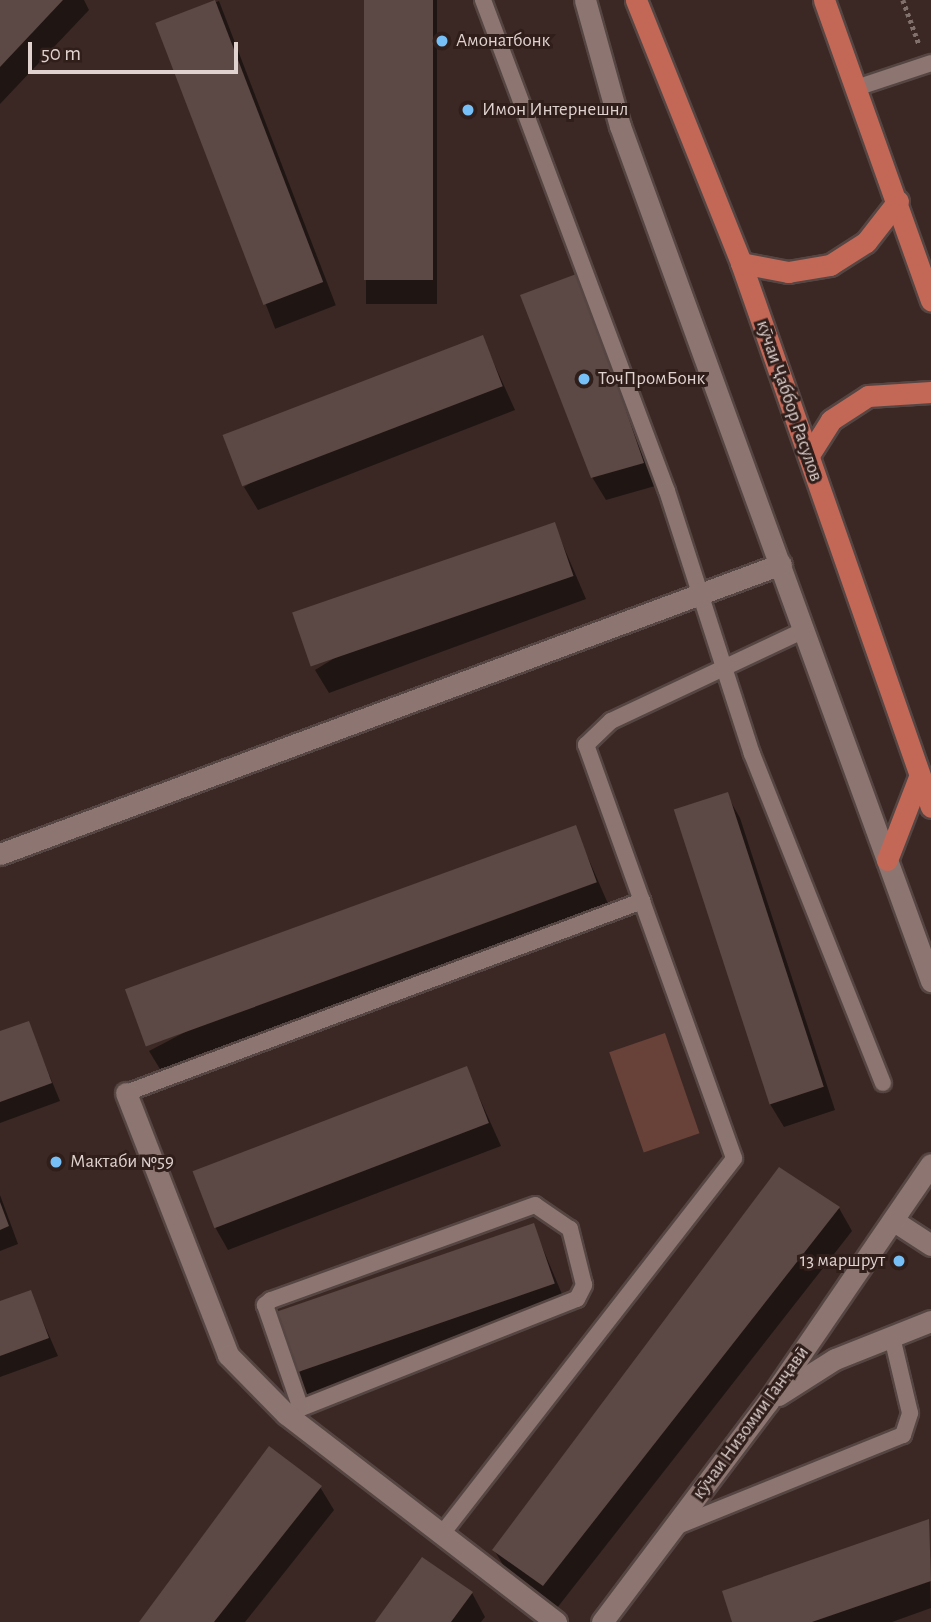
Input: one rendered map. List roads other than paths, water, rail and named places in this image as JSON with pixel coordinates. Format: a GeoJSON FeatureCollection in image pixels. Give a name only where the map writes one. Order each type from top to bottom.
{"type":"FeatureCollection","features":[{"type":"Feature","properties":{"kind":"main road","name":"кӯчаи Ҷаббор Расулов"},"geometry":{"type":"LineString","coordinates":[[636,0],[741,263],[931,807]]}},
{"type":"Feature","properties":{"kind":"main road"},"geometry":{"type":"LineString","coordinates":[[824,0],[898,201],[931,300]]}},
{"type":"Feature","properties":{"kind":"main road"},"geometry":{"type":"LineString","coordinates":[[741,263],[788,272],[830,265],[866,242],[898,201]]}},
{"type":"Feature","properties":{"kind":"main road"},"geometry":{"type":"LineString","coordinates":[[808,455],[831,420],[867,396],[931,392]]}},
{"type":"Feature","properties":{"kind":"main road"},"geometry":{"type":"LineString","coordinates":[[887,860],[919,777]]}},
{"type":"Feature","properties":{"kind":"street"},"geometry":{"type":"LineString","coordinates":[[585,0],[620,126],[931,981]]}},
{"type":"Feature","properties":{"kind":"street"},"geometry":{"type":"LineString","coordinates":[[0,854],[781,564]]}},
{"type":"Feature","properties":{"kind":"street"},"geometry":{"type":"LineString","coordinates":[[126,1093],[228,1355],[441,1535],[556,1622]]}},
{"type":"Feature","properties":{"kind":"street","name":"кӯчаи Низомии Ганҷавӣ"},"geometry":{"type":"LineString","coordinates":[[602,1622],[768,1402],[931,1164]]}},
{"type":"Feature","properties":{"kind":"street"},"geometry":{"type":"LineString","coordinates":[[894,1221],[931,1245]]}},
{"type":"Feature","properties":{"kind":"street"},"geometry":{"type":"LineString","coordinates":[[768,1402],[835,1359],[931,1321]]}},
{"type":"Feature","properties":{"kind":"lane"},"geometry":{"type":"LineString","coordinates":[[483,0],[601,306],[724,666],[883,1083]]}},
{"type":"Feature","properties":{"kind":"lane"},"geometry":{"type":"LineString","coordinates":[[856,88],[928,63]]}},
{"type":"Feature","properties":{"kind":"lane"},"geometry":{"type":"LineString","coordinates":[[441,1535],[734,1158],[586,745],[611,721],[804,630]]}},
{"type":"Feature","properties":{"kind":"lane"},"geometry":{"type":"LineString","coordinates":[[126,1093],[642,901]]}},
{"type":"Feature","properties":{"kind":"lane"},"geometry":{"type":"LineString","coordinates":[[535,1205],[570,1229],[584,1285],[577,1299],[293,1410],[265,1305],[271,1300],[535,1205]]}},
{"type":"Feature","properties":{"kind":"lane"},"geometry":{"type":"LineString","coordinates":[[675,1527],[903,1434],[911,1413],[892,1337]]}},
{"type":"Feature","properties":{"kind":"place","name":"Амонатбонк"},"geometry":{"type":"Point","coordinates":[442,41]}},
{"type":"Feature","properties":{"kind":"place","name":"Имон Интернешнл"},"geometry":{"type":"Point","coordinates":[468,110]}},
{"type":"Feature","properties":{"kind":"place","name":"ТочПромБонк"},"geometry":{"type":"Point","coordinates":[584,379]}},
{"type":"Feature","properties":{"kind":"place","name":"Мактаби №59"},"geometry":{"type":"Point","coordinates":[56,1162]}},
{"type":"Feature","properties":{"kind":"place","name":"13 маршрут"},"geometry":{"type":"Point","coordinates":[899,1261]}}]}
